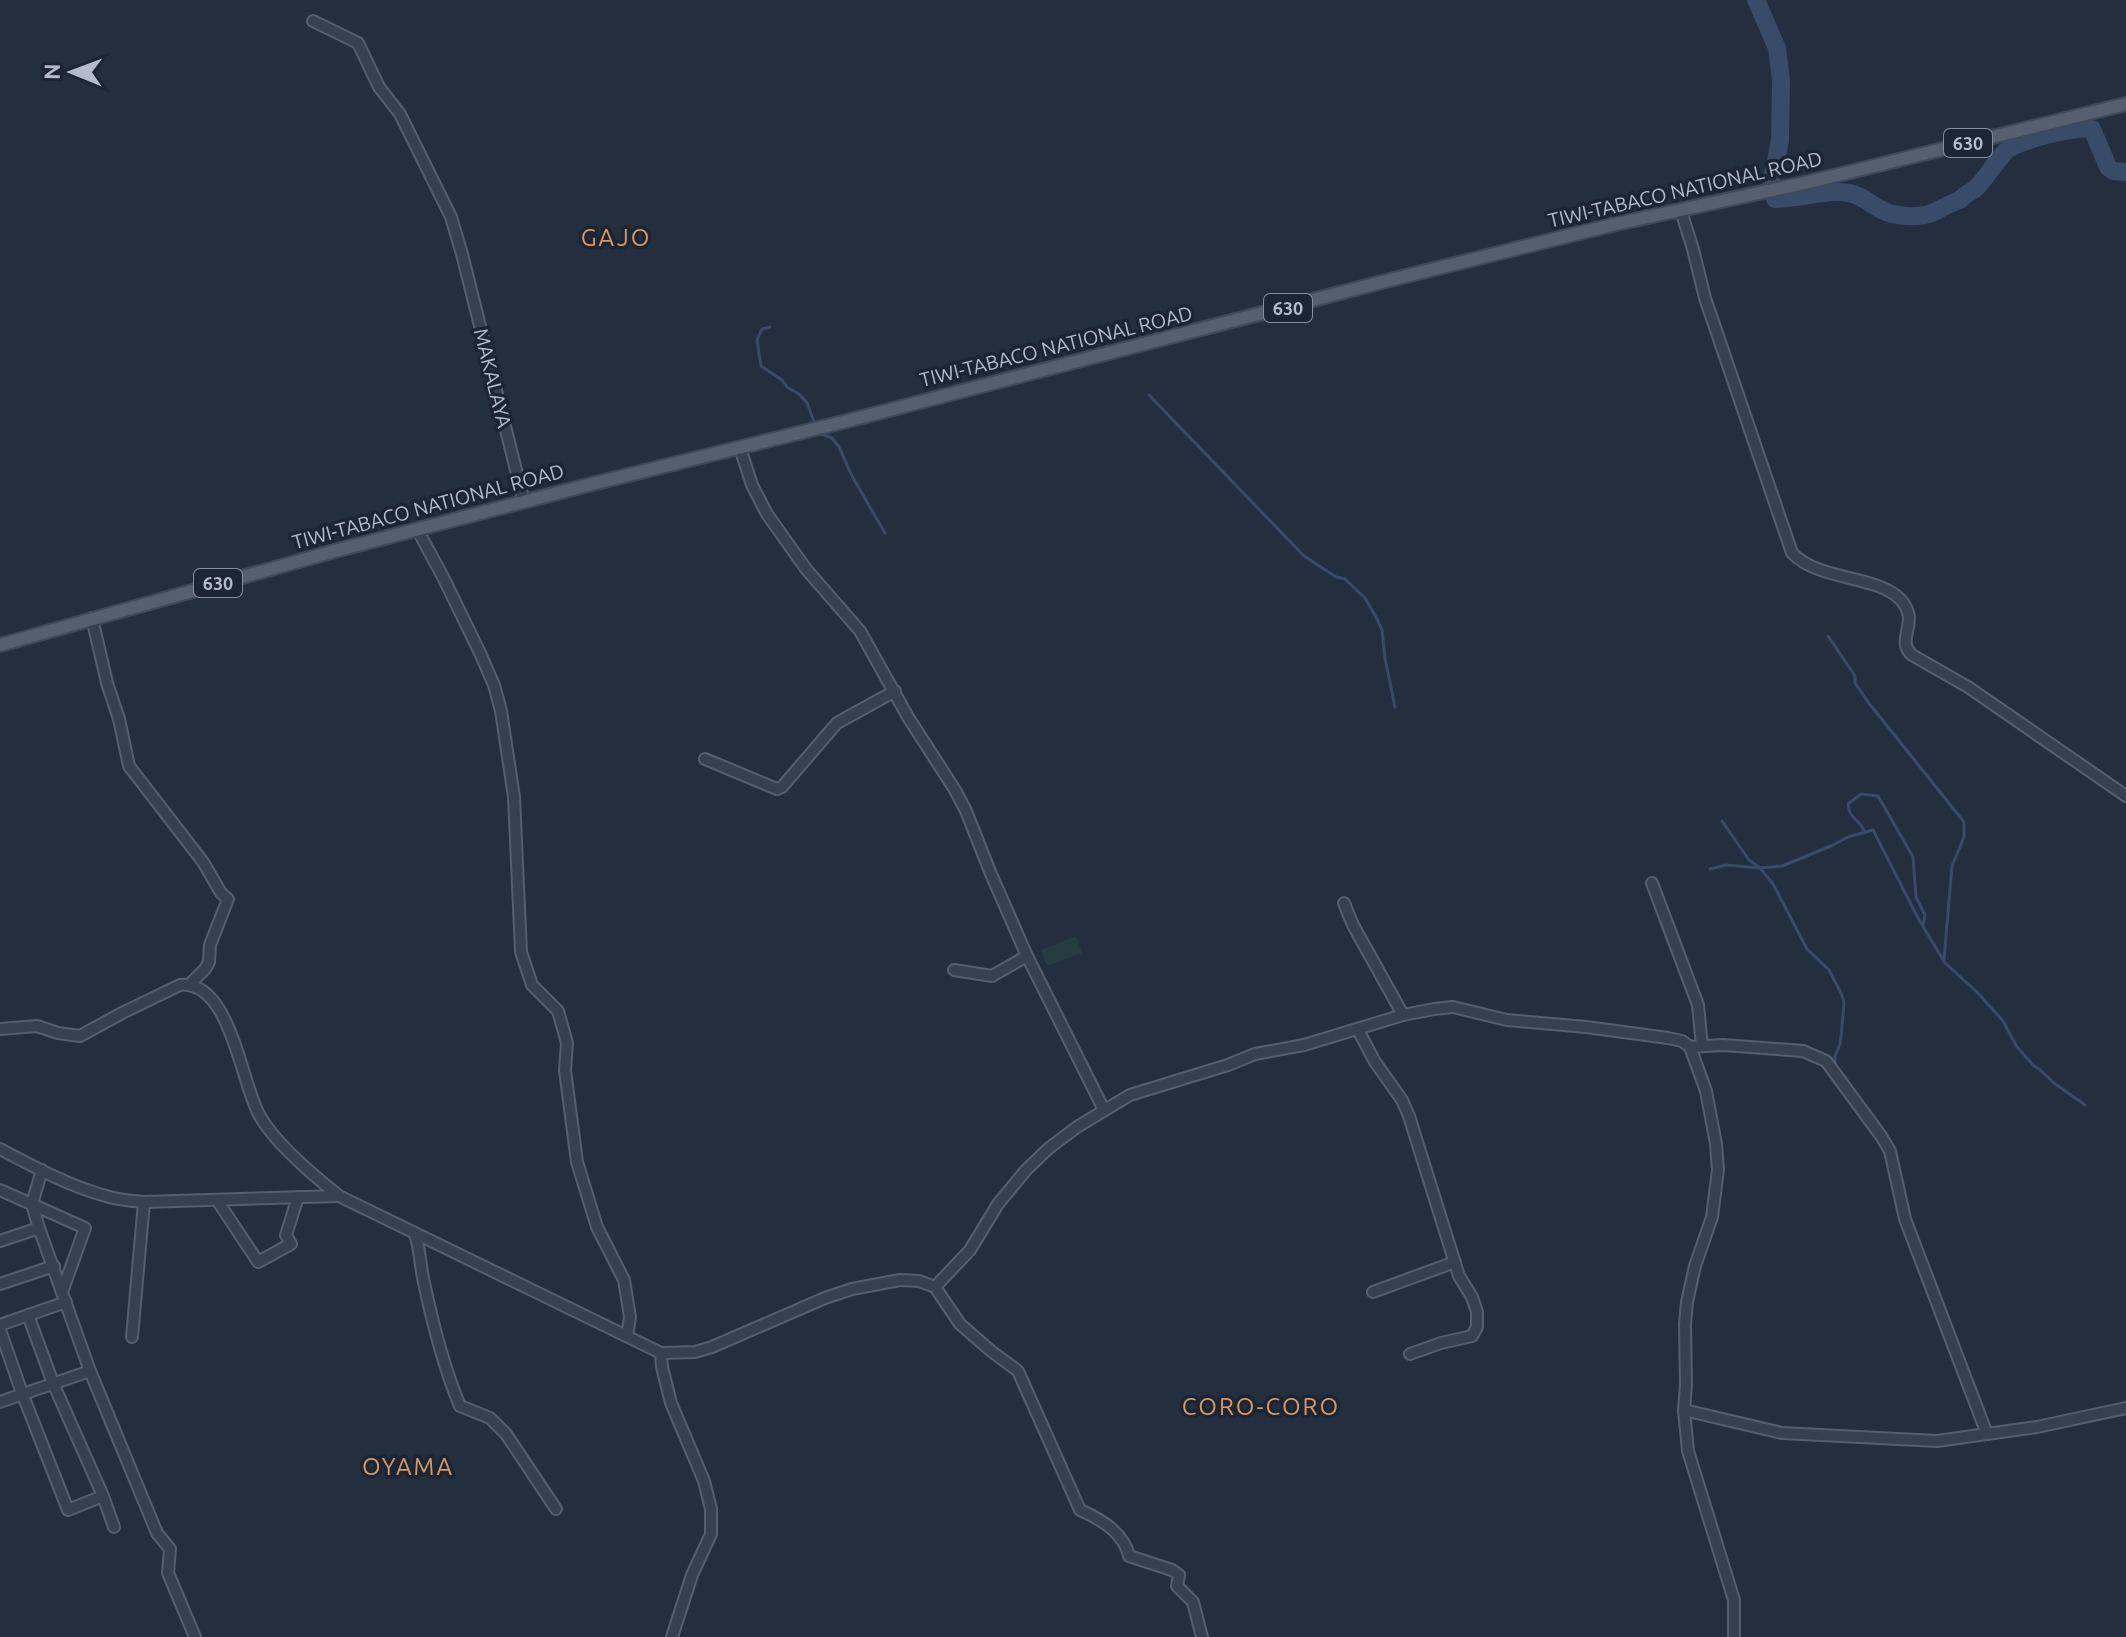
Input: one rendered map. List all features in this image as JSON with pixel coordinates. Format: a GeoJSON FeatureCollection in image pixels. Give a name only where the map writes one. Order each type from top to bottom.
{"type":"FeatureCollection","features":[{"type":"Feature","properties":{"kind":"main road","name":"TIWI-TABACO NATIONAL ROAD"},"geometry":{"type":"LineString","coordinates":[[0,645],[417,529],[1401,277],[2126,104]]}},
{"type":"Feature","properties":{"kind":"street","name":"MAKALAYA"},"geometry":{"type":"LineString","coordinates":[[313,21],[358,43],[379,87],[400,114],[451,217],[524,502]]}},
{"type":"Feature","properties":{"kind":"street"},"geometry":{"type":"LineString","coordinates":[[1681,211],[1705,298],[1792,553],[1808,566],[1877,587],[1898,597],[1909,616],[1904,643],[1906,650],[1968,687],[2126,796]]}},
{"type":"Feature","properties":{"kind":"street"},"geometry":{"type":"LineString","coordinates":[[740,448],[752,485],[767,514],[806,569],[860,631],[908,717],[955,790],[1027,956],[1104,1110]]}},
{"type":"Feature","properties":{"kind":"street"},"geometry":{"type":"LineString","coordinates":[[417,529],[480,653],[501,711],[514,797],[521,952],[532,985],[558,1011],[567,1043],[565,1070],[577,1162],[597,1227],[624,1280],[630,1317],[627,1336]]}},
{"type":"Feature","properties":{"kind":"street"},"geometry":{"type":"LineString","coordinates":[[92,618],[129,766],[228,899],[210,945],[209,962],[190,984]]}},
{"type":"Feature","properties":{"kind":"street"},"geometry":{"type":"LineString","coordinates":[[705,759],[777,789],[837,723],[895,691]]}},
{"type":"Feature","properties":{"kind":"street"},"geometry":{"type":"LineString","coordinates":[[1652,883],[1698,1005],[1702,1046]]}},
{"type":"Feature","properties":{"kind":"street"},"geometry":{"type":"LineString","coordinates":[[1344,903],[1403,1015]]}},
{"type":"Feature","properties":{"kind":"street"},"geometry":{"type":"LineString","coordinates":[[954,970],[992,976],[1027,956]]}},
{"type":"Feature","properties":{"kind":"street"},"geometry":{"type":"LineString","coordinates":[[0,1029],[37,1026],[80,1036],[180,985],[190,984],[210,997],[236,1043],[259,1116],[281,1143],[339,1196],[661,1353],[695,1352],[712,1347],[852,1289],[900,1280],[919,1281],[935,1287],[960,1324],[1018,1371],[1080,1510],[1101,1519],[1126,1543],[1129,1556],[1179,1575],[1177,1586],[1193,1602],[1202,1637]]}},
{"type":"Feature","properties":{"kind":"street"},"geometry":{"type":"LineString","coordinates":[[935,1287],[970,1250],[998,1204],[1026,1170],[1049,1148],[1130,1095],[1255,1054],[1304,1045],[1403,1015],[1453,1007],[1507,1020],[1586,1027],[1682,1041],[1690,1047],[1706,1091],[1718,1170],[1712,1217],[1695,1266],[1687,1302],[1684,1410],[1688,1451],[1734,1600],[1734,1637]]}},
{"type":"Feature","properties":{"kind":"street"},"geometry":{"type":"LineString","coordinates":[[1358,1030],[1375,1062],[1402,1100],[1459,1276],[1477,1312],[1477,1327],[1472,1336],[1410,1354]]}},
{"type":"Feature","properties":{"kind":"street"},"geometry":{"type":"LineString","coordinates":[[1690,1047],[1723,1045],[1803,1051],[1826,1061],[1890,1151],[1905,1219],[1987,1434]]}},
{"type":"Feature","properties":{"kind":"street"},"geometry":{"type":"LineString","coordinates":[[0,1149],[107,1197],[144,1202],[339,1196]]}},
{"type":"Feature","properties":{"kind":"street"},"geometry":{"type":"LineString","coordinates":[[42,1170],[32,1204],[39,1228],[90,1371],[157,1533],[170,1549],[168,1573],[195,1637]]}},
{"type":"Feature","properties":{"kind":"street"},"geometry":{"type":"LineString","coordinates":[[0,1190],[85,1228],[64,1297],[0,1327],[5,1362],[22,1393],[68,1510],[103,1496]]}},
{"type":"Feature","properties":{"kind":"street"},"geometry":{"type":"LineString","coordinates":[[217,1200],[258,1262],[291,1244],[286,1235],[298,1197]]}},
{"type":"Feature","properties":{"kind":"street"},"geometry":{"type":"LineString","coordinates":[[132,1337],[144,1202]]}},
{"type":"Feature","properties":{"kind":"street"},"geometry":{"type":"LineString","coordinates":[[0,1241],[39,1228]]}},
{"type":"Feature","properties":{"kind":"street"},"geometry":{"type":"LineString","coordinates":[[415,1234],[431,1313],[460,1406],[490,1418],[506,1434],[556,1509]]}},
{"type":"Feature","properties":{"kind":"street"},"geometry":{"type":"LineString","coordinates":[[1373,1292],[1455,1262]]}},
{"type":"Feature","properties":{"kind":"street"},"geometry":{"type":"LineString","coordinates":[[0,1284],[54,1266]]}},
{"type":"Feature","properties":{"kind":"street"},"geometry":{"type":"LineString","coordinates":[[28,1315],[114,1527]]}},
{"type":"Feature","properties":{"kind":"street"},"geometry":{"type":"LineString","coordinates":[[661,1353],[671,1403],[704,1481],[711,1509],[711,1534],[692,1575],[672,1637]]}},
{"type":"Feature","properties":{"kind":"street"},"geometry":{"type":"LineString","coordinates":[[0,1402],[90,1371]]}},
{"type":"Feature","properties":{"kind":"street"},"geometry":{"type":"LineString","coordinates":[[1684,1410],[1805,1436],[1937,1441],[2037,1427],[2126,1408]]}},
{"type":"Feature","properties":{"kind":"green space"},"geometry":{"type":"Polygon","coordinates":[[[1076,936],[1082,953],[1047,966],[1041,950],[1076,936]]]}},
{"type":"Feature","properties":{"kind":"waterway"},"geometry":{"type":"LineString","coordinates":[[1756,0],[1777,48],[1781,80],[1780,140],[1771,180],[1775,199],[1831,192],[1849,193],[1893,214],[1926,215],[1960,200],[1975,189],[2003,154],[2014,146],[2048,135],[2084,129],[2092,129],[2108,167],[2113,171],[2126,172]]}},
{"type":"Feature","properties":{"kind":"waterway"},"geometry":{"type":"LineString","coordinates":[[770,327],[762,329],[757,340],[761,366],[799,394],[807,403],[815,424]]}},
{"type":"Feature","properties":{"kind":"waterway"},"geometry":{"type":"LineString","coordinates":[[1149,395],[1304,556],[1336,577],[1345,579],[1365,598],[1382,630],[1395,707]]}},
{"type":"Feature","properties":{"kind":"waterway"},"geometry":{"type":"LineString","coordinates":[[819,431],[832,438],[839,447],[885,533]]}},
{"type":"Feature","properties":{"kind":"waterway"},"geometry":{"type":"LineString","coordinates":[[1828,636],[1868,702],[1964,822],[1964,837],[1952,866],[1944,959]]}},
{"type":"Feature","properties":{"kind":"waterway"},"geometry":{"type":"LineString","coordinates":[[1864,831],[1850,813],[1848,804],[1861,794],[1878,796],[1913,857],[1916,897],[1925,915],[1923,926]]}},
{"type":"Feature","properties":{"kind":"waterway"},"geometry":{"type":"LineString","coordinates":[[1722,821],[1749,860],[1773,884],[1807,949],[1829,970],[1841,993],[1844,1002],[1842,1027],[1835,1064]]}},
{"type":"Feature","properties":{"kind":"waterway"},"geometry":{"type":"LineString","coordinates":[[1710,869],[1726,865],[1782,866],[1848,837],[1873,830],[1945,963],[2003,1021],[2017,1047],[2034,1066],[2085,1105]]}},
{"type":"Feature","properties":{"kind":"district","name":"GAJO"},"geometry":{"type":"Point","coordinates":[616,237]}},
{"type":"Feature","properties":{"kind":"district","name":"CORO-CORO"},"geometry":{"type":"Point","coordinates":[1261,1406]}},
{"type":"Feature","properties":{"kind":"district","name":"OYAMA"},"geometry":{"type":"Point","coordinates":[408,1466]}}]}
